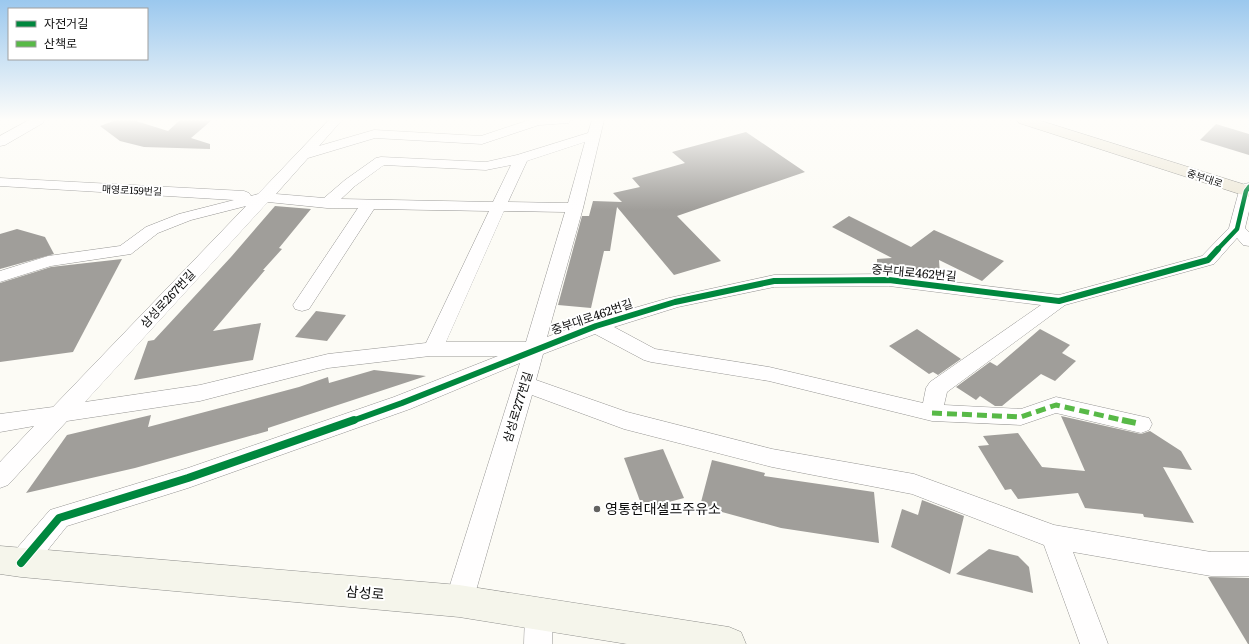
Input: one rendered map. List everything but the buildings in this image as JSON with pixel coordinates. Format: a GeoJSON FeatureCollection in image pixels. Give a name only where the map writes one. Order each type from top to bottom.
{"type":"FeatureCollection","features":[{"type":"Feature","properties":{"kind":"main road","name":"중부대로"},"geometry":{"type":"LineString","coordinates":[[1124,150],[1248,187]]}},
{"type":"Feature","properties":{"kind":"main road","name":"중부대로"},"geometry":{"type":"LineString","coordinates":[[1150,150],[1248,187]]}},
{"type":"Feature","properties":{"kind":"street","name":"삼성로267번길"},"geometry":{"type":"LineString","coordinates":[[0,478],[308,150]]}},
{"type":"Feature","properties":{"kind":"street"},"geometry":{"type":"LineString","coordinates":[[302,156],[321,150]]}},
{"type":"Feature","properties":{"kind":"street"},"geometry":{"type":"LineString","coordinates":[[327,202],[350,183],[381,161],[486,166],[521,158],[541,150]]}},
{"type":"Feature","properties":{"kind":"street","name":"삼성로277번길"},"geometry":{"type":"LineString","coordinates":[[459,601],[525,384],[590,150]]}},
{"type":"Feature","properties":{"kind":"street"},"geometry":{"type":"LineString","coordinates":[[433,349],[521,158]]}},
{"type":"Feature","properties":{"kind":"street","name":"매영로159번길"},"geometry":{"type":"LineString","coordinates":[[0,182],[369,204],[575,208]]}},
{"type":"Feature","properties":{"kind":"street","name":"중부대로462번길"},"geometry":{"type":"LineString","coordinates":[[10,562],[59,518],[188,478],[402,403],[596,326],[675,302],[774,281],[889,280],[1059,301],[1208,260],[1243,235],[1248,187]]}},
{"type":"Feature","properties":{"kind":"street"},"geometry":{"type":"LineString","coordinates":[[0,277],[48,261],[125,250],[152,230],[184,216],[264,197]]}},
{"type":"Feature","properties":{"kind":"street"},"geometry":{"type":"LineString","coordinates":[[302,305],[369,204]]}},
{"type":"Feature","properties":{"kind":"street"},"geometry":{"type":"LineString","coordinates":[[932,413],[937,388],[1059,301]]}},
{"type":"Feature","properties":{"kind":"street"},"geometry":{"type":"LineString","coordinates":[[596,326],[651,355],[769,374],[932,413],[1021,417],[1056,405],[1141,424]]}},
{"type":"Feature","properties":{"kind":"street"},"geometry":{"type":"LineString","coordinates":[[0,423],[200,393],[328,361],[433,349],[535,349]]}},
{"type":"Feature","properties":{"kind":"street"},"geometry":{"type":"LineString","coordinates":[[525,384],[624,420],[772,458],[914,484],[1054,537],[1211,564],[1249,564]]}},
{"type":"Feature","properties":{"kind":"street"},"geometry":{"type":"LineString","coordinates":[[1054,537],[1094,644]]}},
{"type":"Feature","properties":{"kind":"street","name":"삼성로"},"geometry":{"type":"LineString","coordinates":[[10,562],[459,601],[729,644]]}},
{"type":"Feature","properties":{"kind":"street"},"geometry":{"type":"LineString","coordinates":[[538,644],[539,613]]}},
{"type":"Feature","properties":{"kind":"marked path"},"geometry":{"type":"LineString","coordinates":[[932,413],[1021,417],[1056,405],[1141,424]]}},
{"type":"Feature","properties":{"kind":"cycle path"},"geometry":{"type":"LineString","coordinates":[[21,563],[59,518],[188,478],[402,403],[596,326],[675,302],[774,281],[889,280],[1059,301],[1208,260],[1237,229],[1246,191],[1249,187]]}},
{"type":"Feature","properties":{"kind":"place","name":"영통현대셀프주유소"},"geometry":{"type":"Point","coordinates":[597,509]}}]}
